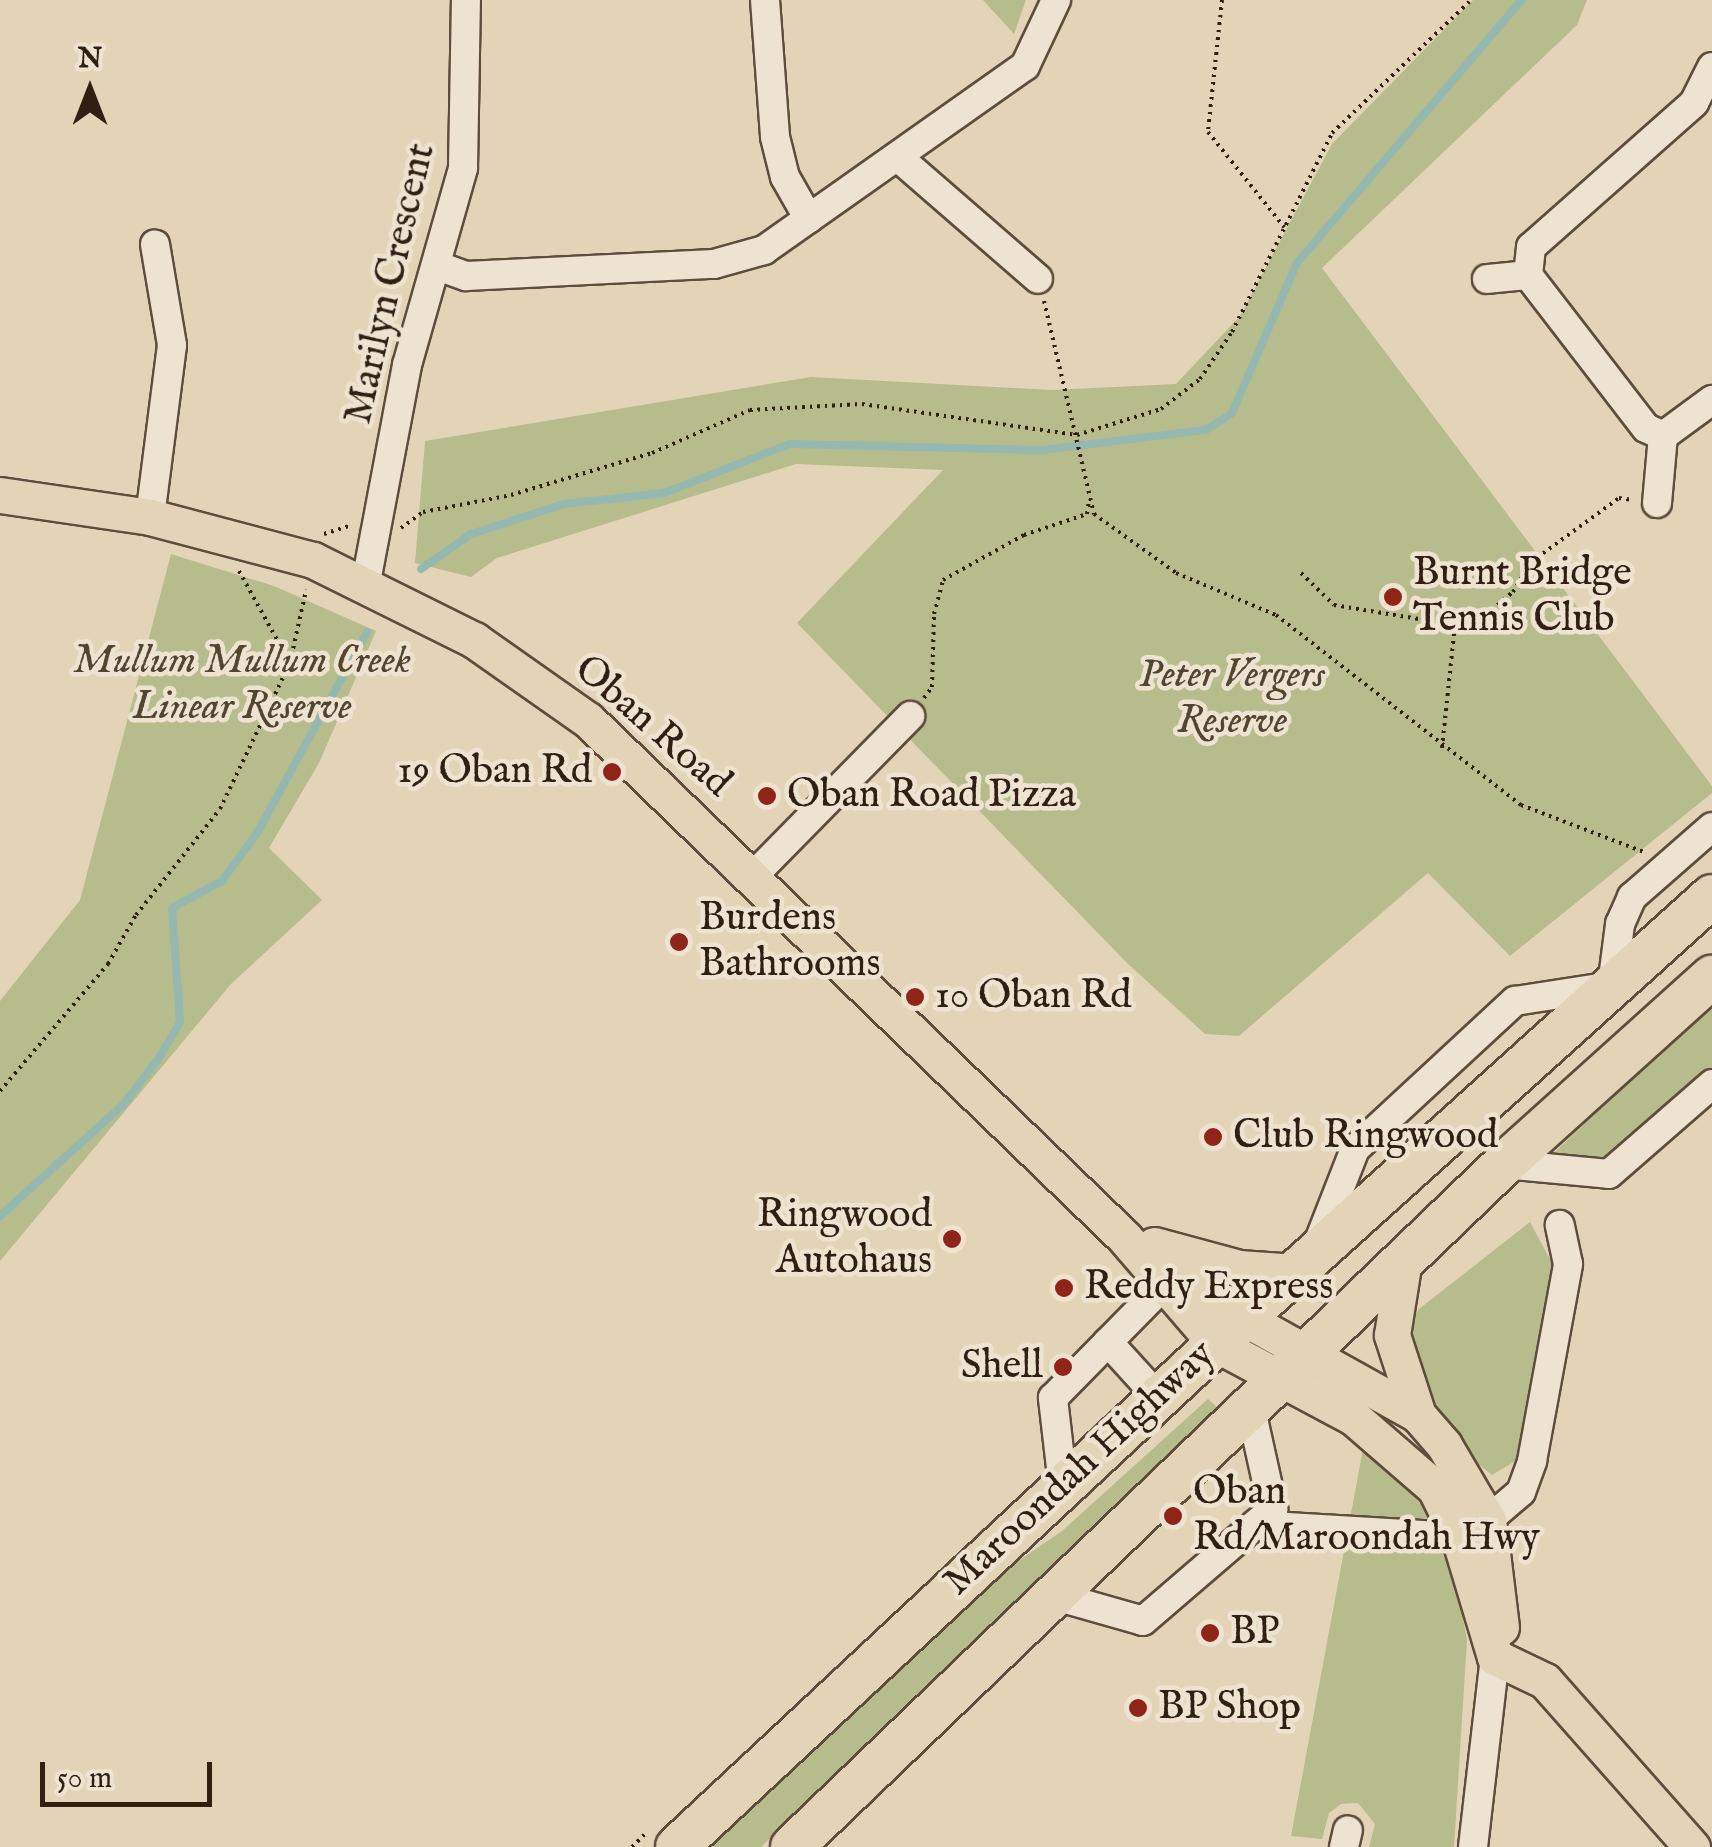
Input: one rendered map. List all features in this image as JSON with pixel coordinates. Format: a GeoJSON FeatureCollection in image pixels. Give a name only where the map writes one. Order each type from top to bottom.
{"type":"FeatureCollection","features":[{"type":"Feature","properties":{"kind":"highway","name":"Maroondah Highway"},"geometry":{"type":"LineString","coordinates":[[677,1847],[1158,1397],[1712,896]]}},
{"type":"Feature","properties":{"kind":"highway","name":"Maroondah Highway"},"geometry":{"type":"LineString","coordinates":[[792,1847],[1059,1597],[1504,1164],[1712,977]]}},
{"type":"Feature","properties":{"kind":"main road","name":"Oban Road"},"geometry":{"type":"LineString","coordinates":[[0,494],[150,517],[217,532],[366,582],[474,640],[588,720],[754,875],[1124,1238],[1230,1331]]}},
{"type":"Feature","properties":{"kind":"main road","name":"Oban Road"},"geometry":{"type":"LineString","coordinates":[[1124,1238],[1162,1286],[1230,1331],[1296,1366]]}},
{"type":"Feature","properties":{"kind":"main road"},"geometry":{"type":"LineString","coordinates":[[1124,1238],[1239,1268],[1304,1265]]}},
{"type":"Feature","properties":{"kind":"main road"},"geometry":{"type":"LineString","coordinates":[[1404,1260],[1392,1335],[1418,1415],[1444,1445],[1473,1529],[1495,1658],[1546,1681],[1692,1847]]}},
{"type":"Feature","properties":{"kind":"main road"},"geometry":{"type":"LineString","coordinates":[[1296,1366],[1418,1415]]}},
{"type":"Feature","properties":{"kind":"main road"},"geometry":{"type":"LineString","coordinates":[[1296,1366],[1392,1445],[1473,1529]]}},
{"type":"Feature","properties":{"kind":"street","name":"Marilyn Crescent"},"geometry":{"type":"LineString","coordinates":[[366,582],[407,365],[464,168],[466,0]]}},
{"type":"Feature","properties":{"kind":"street"},"geometry":{"type":"LineString","coordinates":[[765,0],[775,136],[785,177],[809,219]]}},
{"type":"Feature","properties":{"kind":"street"},"geometry":{"type":"LineString","coordinates":[[438,266],[466,276],[714,264],[764,250],[1025,66],[1056,0]]}},
{"type":"Feature","properties":{"kind":"street"},"geometry":{"type":"LineString","coordinates":[[1663,436],[1646,428],[1528,276],[1531,247],[1694,103],[1712,68]]}},
{"type":"Feature","properties":{"kind":"street"},"geometry":{"type":"LineString","coordinates":[[899,158],[1038,279]]}},
{"type":"Feature","properties":{"kind":"street"},"geometry":{"type":"LineString","coordinates":[[150,517],[172,345],[154,244]]}},
{"type":"Feature","properties":{"kind":"street"},"geometry":{"type":"LineString","coordinates":[[1487,279],[1528,276]]}},
{"type":"Feature","properties":{"kind":"street"},"geometry":{"type":"LineString","coordinates":[[1657,504],[1663,436],[1712,400]]}},
{"type":"Feature","properties":{"kind":"street"},"geometry":{"type":"LineString","coordinates":[[754,875],[910,716]]}},
{"type":"Feature","properties":{"kind":"street"},"geometry":{"type":"LineString","coordinates":[[1612,986],[1620,924],[1632,897],[1712,827]]}},
{"type":"Feature","properties":{"kind":"street"},"geometry":{"type":"LineString","coordinates":[[1504,1164],[1610,1174],[1712,1084]]}},
{"type":"Feature","properties":{"kind":"street"},"geometry":{"type":"LineString","coordinates":[[1254,1525],[1473,1529],[1521,1492],[1532,1461],[1568,1264],[1560,1225]]}},
{"type":"Feature","properties":{"kind":"street"},"geometry":{"type":"LineString","coordinates":[[1063,1485],[1054,1398],[1162,1286]]}},
{"type":"Feature","properties":{"kind":"street"},"geometry":{"type":"LineString","coordinates":[[1108,1342],[1158,1397]]}},
{"type":"Feature","properties":{"kind":"street"},"geometry":{"type":"LineString","coordinates":[[1059,1597],[1144,1621],[1273,1509],[1252,1410]]}},
{"type":"Feature","properties":{"kind":"street"},"geometry":{"type":"LineString","coordinates":[[1474,1847],[1495,1658]]}},
{"type":"Feature","properties":{"kind":"path"},"geometry":{"type":"LineString","coordinates":[[1222,0],[1208,132],[1285,228]]}},
{"type":"Feature","properties":{"kind":"path"},"geometry":{"type":"LineString","coordinates":[[402,528],[423,512],[511,496],[652,453],[750,410],[862,404],[1077,436],[1161,409],[1200,379],[1232,332],[1332,133],[1472,0]]}},
{"type":"Feature","properties":{"kind":"path"},"geometry":{"type":"LineString","coordinates":[[1038,279],[1094,514],[1176,574],[1276,615],[1349,667],[1442,748],[1521,806],[1672,863]]}},
{"type":"Feature","properties":{"kind":"path"},"geometry":{"type":"LineString","coordinates":[[910,716],[932,687],[934,614],[943,580],[1024,535],[1087,514],[1090,496]]}},
{"type":"Feature","properties":{"kind":"path"},"geometry":{"type":"LineString","coordinates":[[1300,573],[1334,605],[1455,626],[1492,610],[1513,592],[1531,562],[1619,498],[1657,504]]}},
{"type":"Feature","properties":{"kind":"path"},"geometry":{"type":"LineString","coordinates":[[217,532],[290,663]]}},
{"type":"Feature","properties":{"kind":"path"},"geometry":{"type":"LineString","coordinates":[[0,1092],[108,964],[136,915],[220,809],[290,663],[306,592]]}},
{"type":"Feature","properties":{"kind":"path"},"geometry":{"type":"LineString","coordinates":[[1442,748],[1455,626]]}},
{"type":"Feature","properties":{"kind":"green space"},"geometry":{"type":"Polygon","coordinates":[[[983,0],[1026,0],[1014,34],[983,0]]]}},
{"type":"Feature","properties":{"kind":"green space","name":"Peter Vergers Reserve"},"geometry":{"type":"Polygon","coordinates":[[[1473,0],[1587,0],[1577,25],[1322,268],[1712,786],[1712,793],[1510,956],[1428,873],[1239,1036],[1205,1034],[1127,963],[797,623],[943,470],[796,464],[497,558],[471,577],[415,563],[425,441],[811,377],[1051,390],[1176,384],[1240,316],[1332,144],[1473,0]]]}},
{"type":"Feature","properties":{"kind":"green space","name":"Mullum Mullum Creek Linear Reserve"},"geometry":{"type":"Polygon","coordinates":[[[171,554],[274,586],[376,631],[319,763],[269,848],[322,900],[231,984],[0,1261],[0,1001],[80,900],[171,554]]]}},
{"type":"Feature","properties":{"kind":"green space"},"geometry":{"type":"Polygon","coordinates":[[[1712,1002],[1712,1068],[1608,1160],[1557,1159],[1554,1153],[1712,1002]]]}},
{"type":"Feature","properties":{"kind":"green space"},"geometry":{"type":"Polygon","coordinates":[[[1530,1222],[1553,1265],[1517,1460],[1492,1475],[1473,1460],[1420,1384],[1406,1327],[1419,1309],[1530,1222]]]}},
{"type":"Feature","properties":{"kind":"green space"},"geometry":{"type":"Polygon","coordinates":[[[1208,1399],[1222,1412],[761,1847],[707,1847],[983,1585],[1062,1531],[1208,1399]]]}},
{"type":"Feature","properties":{"kind":"green space"},"geometry":{"type":"Polygon","coordinates":[[[1363,1449],[1389,1466],[1436,1522],[1458,1590],[1467,1640],[1454,1847],[1369,1847],[1375,1824],[1358,1803],[1341,1804],[1329,1813],[1322,1839],[1291,1836],[1363,1449]]]}},
{"type":"Feature","properties":{"kind":"waterway"},"geometry":{"type":"LineString","coordinates":[[421,569],[471,534],[564,504],[664,493],[790,444],[1042,450],[1206,430],[1232,413],[1297,263],[1522,0]]}},
{"type":"Feature","properties":{"kind":"waterway"},"geometry":{"type":"LineString","coordinates":[[0,1216],[124,1104],[161,1055],[180,1022],[172,908],[222,881],[257,833],[367,632]]}},
{"type":"Feature","properties":{"kind":"place","name":"Burnt Bridge Tennis Club"},"geometry":{"type":"Point","coordinates":[1393,597]}},
{"type":"Feature","properties":{"kind":"place","name":"19 Oban Rd"},"geometry":{"type":"Point","coordinates":[612,772]}},
{"type":"Feature","properties":{"kind":"place","name":"Oban Road Pizza"},"geometry":{"type":"Point","coordinates":[767,796]}},
{"type":"Feature","properties":{"kind":"place","name":"Burdens Bathrooms"},"geometry":{"type":"Point","coordinates":[679,942]}},
{"type":"Feature","properties":{"kind":"place","name":"10 Oban Rd"},"geometry":{"type":"Point","coordinates":[915,997]}},
{"type":"Feature","properties":{"kind":"place","name":"Club Ringwood"},"geometry":{"type":"Point","coordinates":[1213,1137]}},
{"type":"Feature","properties":{"kind":"place","name":"Ringwood Autohaus"},"geometry":{"type":"Point","coordinates":[952,1239]}},
{"type":"Feature","properties":{"kind":"place","name":"Reddy Express"},"geometry":{"type":"Point","coordinates":[1064,1288]}},
{"type":"Feature","properties":{"kind":"place","name":"Shell"},"geometry":{"type":"Point","coordinates":[1063,1367]}},
{"type":"Feature","properties":{"kind":"place","name":"Oban Rd/Maroondah Hwy"},"geometry":{"type":"Point","coordinates":[1173,1516]}},
{"type":"Feature","properties":{"kind":"place","name":"BP"},"geometry":{"type":"Point","coordinates":[1210,1633]}},
{"type":"Feature","properties":{"kind":"place","name":"BP Shop"},"geometry":{"type":"Point","coordinates":[1138,1708]}}]}
